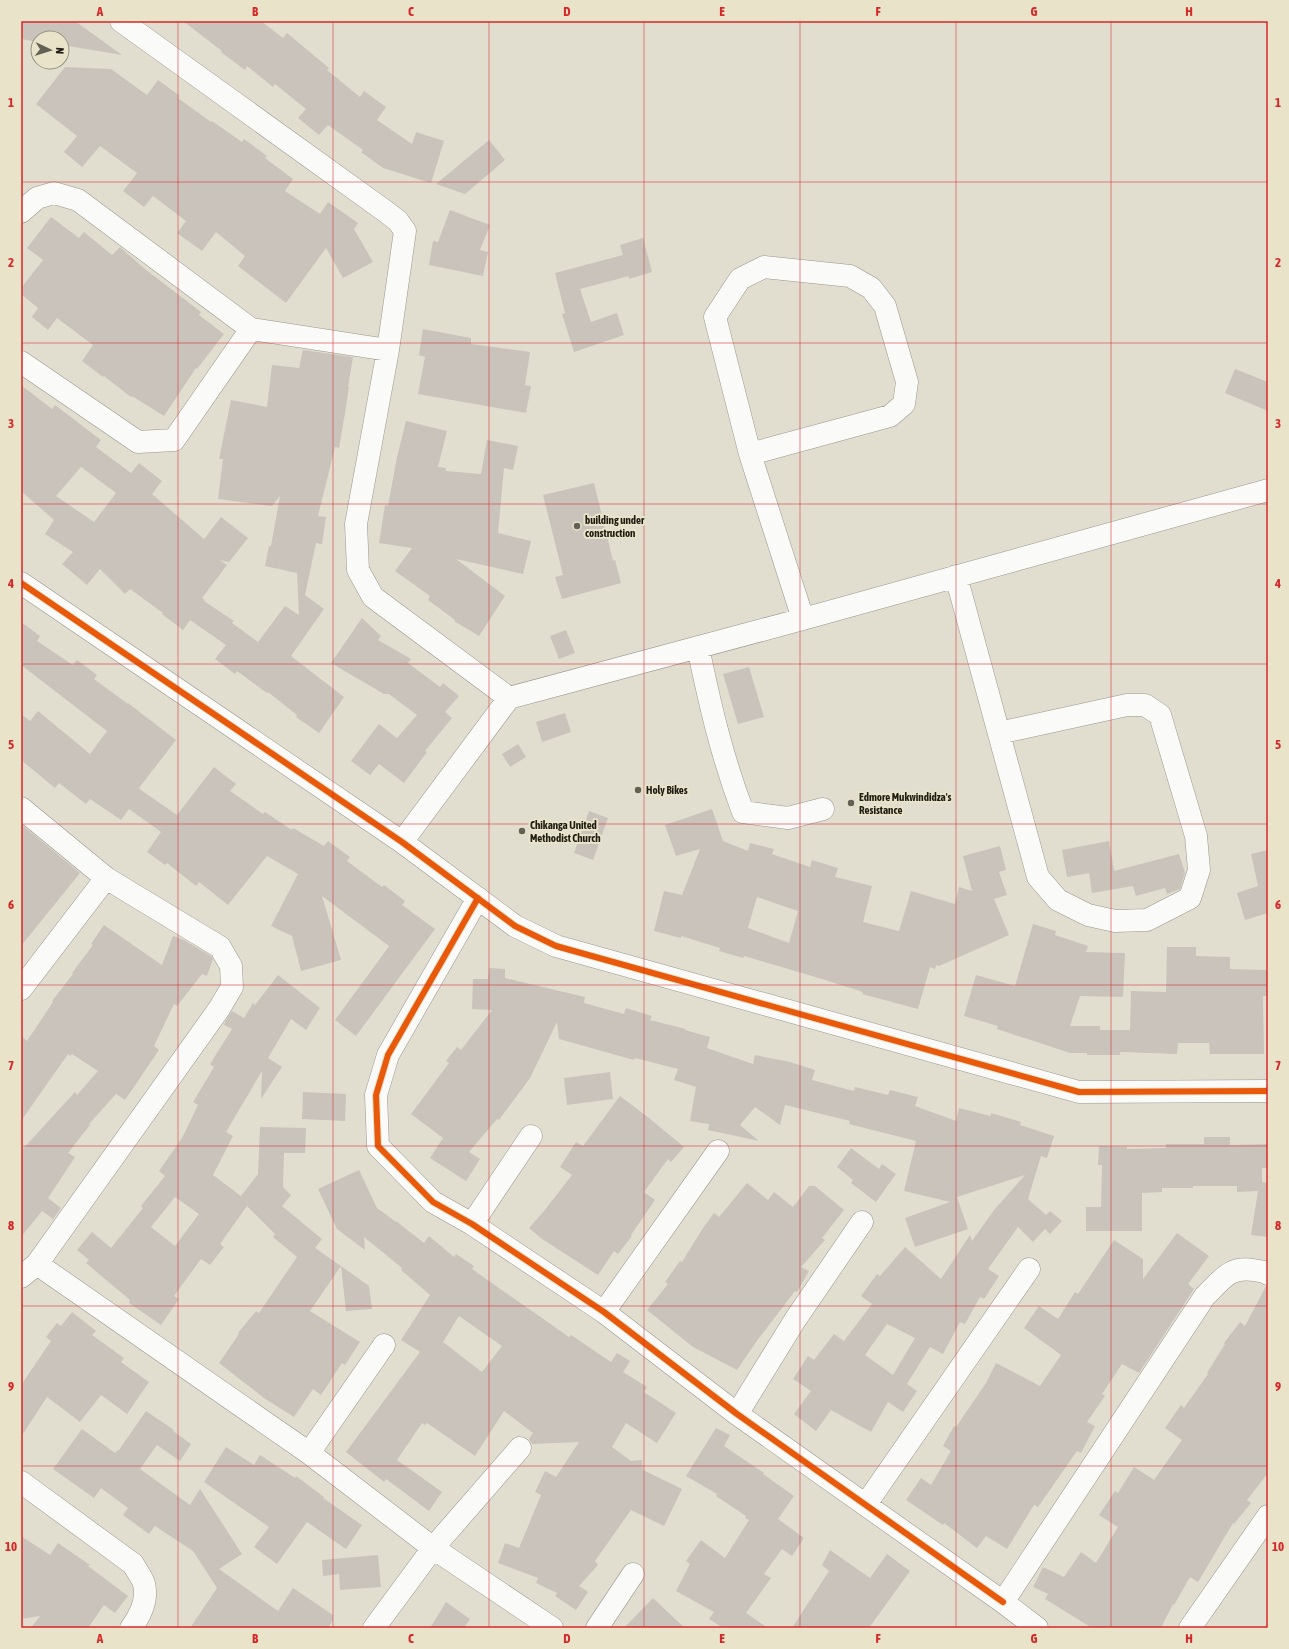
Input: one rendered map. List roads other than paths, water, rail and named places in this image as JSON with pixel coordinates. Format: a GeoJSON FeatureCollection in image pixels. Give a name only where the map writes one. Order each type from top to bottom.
{"type":"FeatureCollection","features":[{"type":"Feature","properties":{"kind":"street"},"geometry":{"type":"LineString","coordinates":[[121,21],[398,221],[405,231],[388,350],[356,524],[358,570],[373,597],[509,698]]}},
{"type":"Feature","properties":{"kind":"street"},"geometry":{"type":"LineString","coordinates":[[21,212],[38,198],[54,193],[78,200],[251,329],[388,350]]}},
{"type":"Feature","properties":{"kind":"street"},"geometry":{"type":"LineString","coordinates":[[750,454],[890,416],[904,404],[907,382],[884,306],[870,288],[850,276],[764,267],[740,279],[715,317],[750,454],[803,619]]}},
{"type":"Feature","properties":{"kind":"street"},"geometry":{"type":"LineString","coordinates":[[21,362],[138,442],[174,440],[251,329]]}},
{"type":"Feature","properties":{"kind":"street"},"geometry":{"type":"LineString","coordinates":[[402,842],[509,698],[803,619],[1268,490]]}},
{"type":"Feature","properties":{"kind":"street"},"geometry":{"type":"LineString","coordinates":[[956,576],[1038,877],[1058,900],[1088,915],[1115,921],[1147,920],[1190,898],[1199,870],[1196,836],[1160,715],[1145,705],[1127,705],[999,733]]}},
{"type":"Feature","properties":{"kind":"street"},"geometry":{"type":"LineString","coordinates":[[21,583],[402,842],[516,926],[556,946],[1080,1092],[1268,1090]]}},
{"type":"Feature","properties":{"kind":"street"},"geometry":{"type":"LineString","coordinates":[[698,647],[714,722],[728,774],[743,812],[788,818],[823,809]]}},
{"type":"Feature","properties":{"kind":"street"},"geometry":{"type":"LineString","coordinates":[[21,808],[106,878],[220,947],[231,966],[232,987],[215,1015],[29,1270],[309,1453],[433,1548],[552,1628]]}},
{"type":"Feature","properties":{"kind":"street"},"geometry":{"type":"LineString","coordinates":[[21,989],[106,878]]}},
{"type":"Feature","properties":{"kind":"street"},"geometry":{"type":"LineString","coordinates":[[478,898],[388,1055],[376,1095],[378,1146],[433,1202],[472,1224],[604,1312],[737,1414],[866,1504],[1037,1628]]}},
{"type":"Feature","properties":{"kind":"street"},"geometry":{"type":"LineString","coordinates":[[472,1224],[532,1136]]}},
{"type":"Feature","properties":{"kind":"street"},"geometry":{"type":"LineString","coordinates":[[604,1312],[718,1151]]}},
{"type":"Feature","properties":{"kind":"street"},"geometry":{"type":"LineString","coordinates":[[737,1414],[795,1320],[862,1222]]}},
{"type":"Feature","properties":{"kind":"street"},"geometry":{"type":"LineString","coordinates":[[1003,1602],[1205,1296],[1231,1272],[1236,1270],[1242,1268],[1265,1272],[1268,1274]]}},
{"type":"Feature","properties":{"kind":"street"},"geometry":{"type":"LineString","coordinates":[[866,1504],[1029,1269]]}},
{"type":"Feature","properties":{"kind":"street"},"geometry":{"type":"LineString","coordinates":[[309,1453],[384,1345]]}},
{"type":"Feature","properties":{"kind":"street"},"geometry":{"type":"LineString","coordinates":[[374,1628],[433,1548],[520,1448]]}},
{"type":"Feature","properties":{"kind":"street"},"geometry":{"type":"LineString","coordinates":[[21,1482],[133,1564],[144,1584],[145,1600],[138,1618],[131,1628]]}},
{"type":"Feature","properties":{"kind":"street"},"geometry":{"type":"LineString","coordinates":[[1190,1628],[1268,1516]]}},
{"type":"Feature","properties":{"kind":"street"},"geometry":{"type":"LineString","coordinates":[[597,1628],[633,1574]]}},
{"type":"Feature","properties":{"kind":"place","name":"building under construction"},"geometry":{"type":"Point","coordinates":[577,526]}},
{"type":"Feature","properties":{"kind":"place","name":"Holy Bikes"},"geometry":{"type":"Point","coordinates":[638,790]}},
{"type":"Feature","properties":{"kind":"place","name":"Edmore Mukwindidza's Resistance"},"geometry":{"type":"Point","coordinates":[851,803]}},
{"type":"Feature","properties":{"kind":"place","name":"Chikanga United Methodist Church"},"geometry":{"type":"Point","coordinates":[522,831]}}]}
